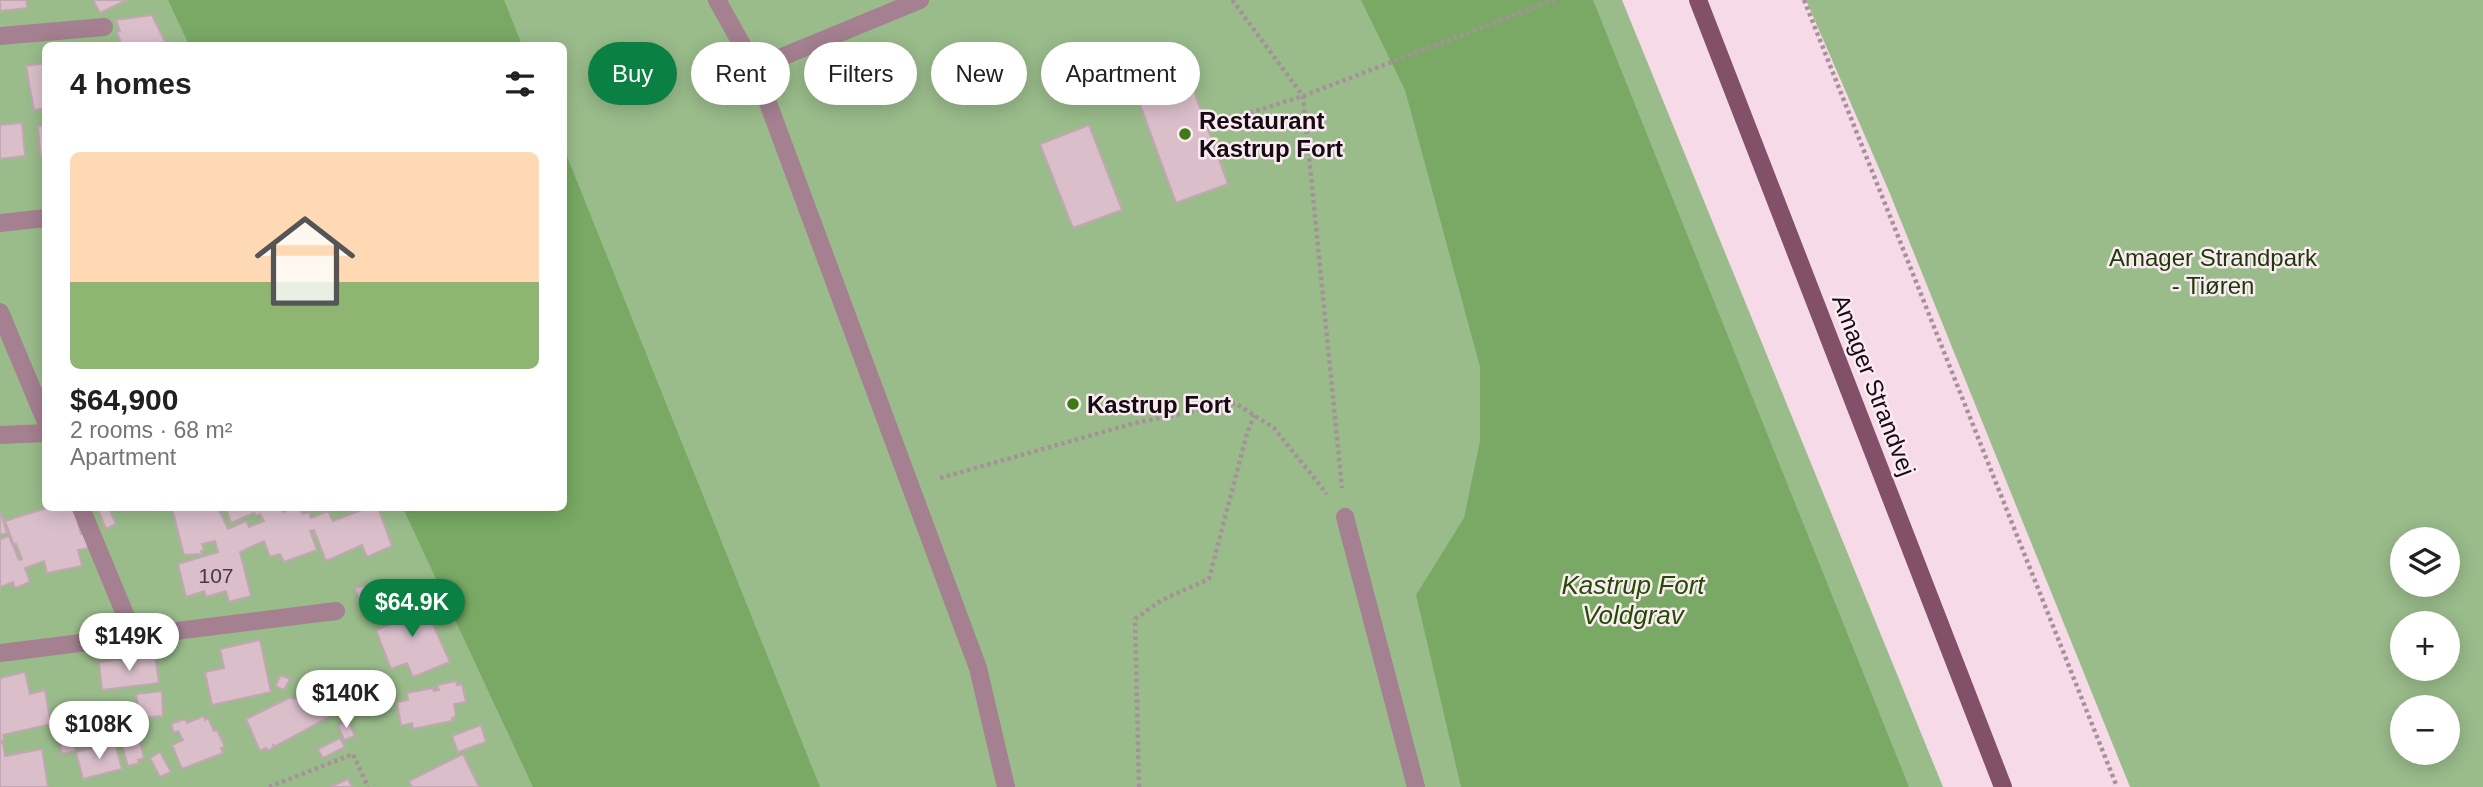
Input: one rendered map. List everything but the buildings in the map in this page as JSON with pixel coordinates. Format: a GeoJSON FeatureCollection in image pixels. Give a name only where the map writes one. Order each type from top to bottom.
{"type":"FeatureCollection","features":[{"type":"Feature","properties":{"kind":"street","name":"Amager Strandvej"},"geometry":{"type":"LineString","coordinates":[[1698,0],[2003,787]]}},
{"type":"Feature","properties":{"kind":"lane"},"geometry":{"type":"LineString","coordinates":[[717,0],[740,42]]}},
{"type":"Feature","properties":{"kind":"lane"},"geometry":{"type":"LineString","coordinates":[[790,54],[920,0]]}},
{"type":"Feature","properties":{"kind":"lane"},"geometry":{"type":"LineString","coordinates":[[0,36],[104,27]]}},
{"type":"Feature","properties":{"kind":"lane"},"geometry":{"type":"LineString","coordinates":[[769,105],[978,668],[1006,787]]}},
{"type":"Feature","properties":{"kind":"lane"},"geometry":{"type":"LineString","coordinates":[[0,223],[42,218]]}},
{"type":"Feature","properties":{"kind":"lane"},"geometry":{"type":"LineString","coordinates":[[0,312],[42,412]]}},
{"type":"Feature","properties":{"kind":"lane"},"geometry":{"type":"LineString","coordinates":[[0,435],[42,433]]}},
{"type":"Feature","properties":{"kind":"lane"},"geometry":{"type":"LineString","coordinates":[[82,511],[134,636]]}},
{"type":"Feature","properties":{"kind":"lane"},"geometry":{"type":"LineString","coordinates":[[1345,517],[1416,787]]}},
{"type":"Feature","properties":{"kind":"lane"},"geometry":{"type":"LineString","coordinates":[[0,653],[336,611]]}},
{"type":"Feature","properties":{"kind":"path"},"geometry":{"type":"LineString","coordinates":[[1231,0],[1303,96],[1345,517]]}},
{"type":"Feature","properties":{"kind":"path"},"geometry":{"type":"LineString","coordinates":[[1243,115],[1303,96],[1554,0]]}},
{"type":"Feature","properties":{"kind":"path"},"geometry":{"type":"LineString","coordinates":[[1804,0],[2117,787]]}},
{"type":"Feature","properties":{"kind":"path"},"geometry":{"type":"LineString","coordinates":[[911,486],[1135,423],[1234,402],[1274,428],[1345,517]]}},
{"type":"Feature","properties":{"kind":"path"},"geometry":{"type":"LineString","coordinates":[[1139,787],[1135,619],[1162,600],[1209,579],[1245,437],[1255,415]]}},
{"type":"Feature","properties":{"kind":"path"},"geometry":{"type":"LineString","coordinates":[[269,787],[354,754],[368,787]]}},
{"type":"Feature","properties":{"kind":"green space"},"geometry":{"type":"Polygon","coordinates":[[[0,0],[1622,0],[1943,787],[0,787],[0,0]]]}},
{"type":"Feature","properties":{"kind":"green space","name":"Amager Strandpark - Tiøren"},"geometry":{"type":"Polygon","coordinates":[[[1806,0],[2483,0],[2483,787],[2130,787],[1888,189],[1806,0]]]}},
{"type":"Feature","properties":{"kind":"water"},"geometry":{"type":"Polygon","coordinates":[[[168,0],[504,0],[521,42],[188,42],[168,0]]]}},
{"type":"Feature","properties":{"kind":"water","name":"Kastrup Fort Voldgrav"},"geometry":{"type":"Polygon","coordinates":[[[1361,0],[1593,0],[1909,787],[1461,787],[1416,595],[1464,518],[1480,441],[1480,367],[1405,90],[1361,0]]]}},
{"type":"Feature","properties":{"kind":"water"},"geometry":{"type":"Polygon","coordinates":[[[567,156],[820,787],[533,787],[404,511],[567,511],[567,156]]]}},
{"type":"Feature","properties":{"kind":"place","name":"Restaurant Kastrup Fort"},"geometry":{"type":"Point","coordinates":[1185,134]}},
{"type":"Feature","properties":{"kind":"place","name":"Kastrup Fort"},"geometry":{"type":"Point","coordinates":[1073,404]}}]}
